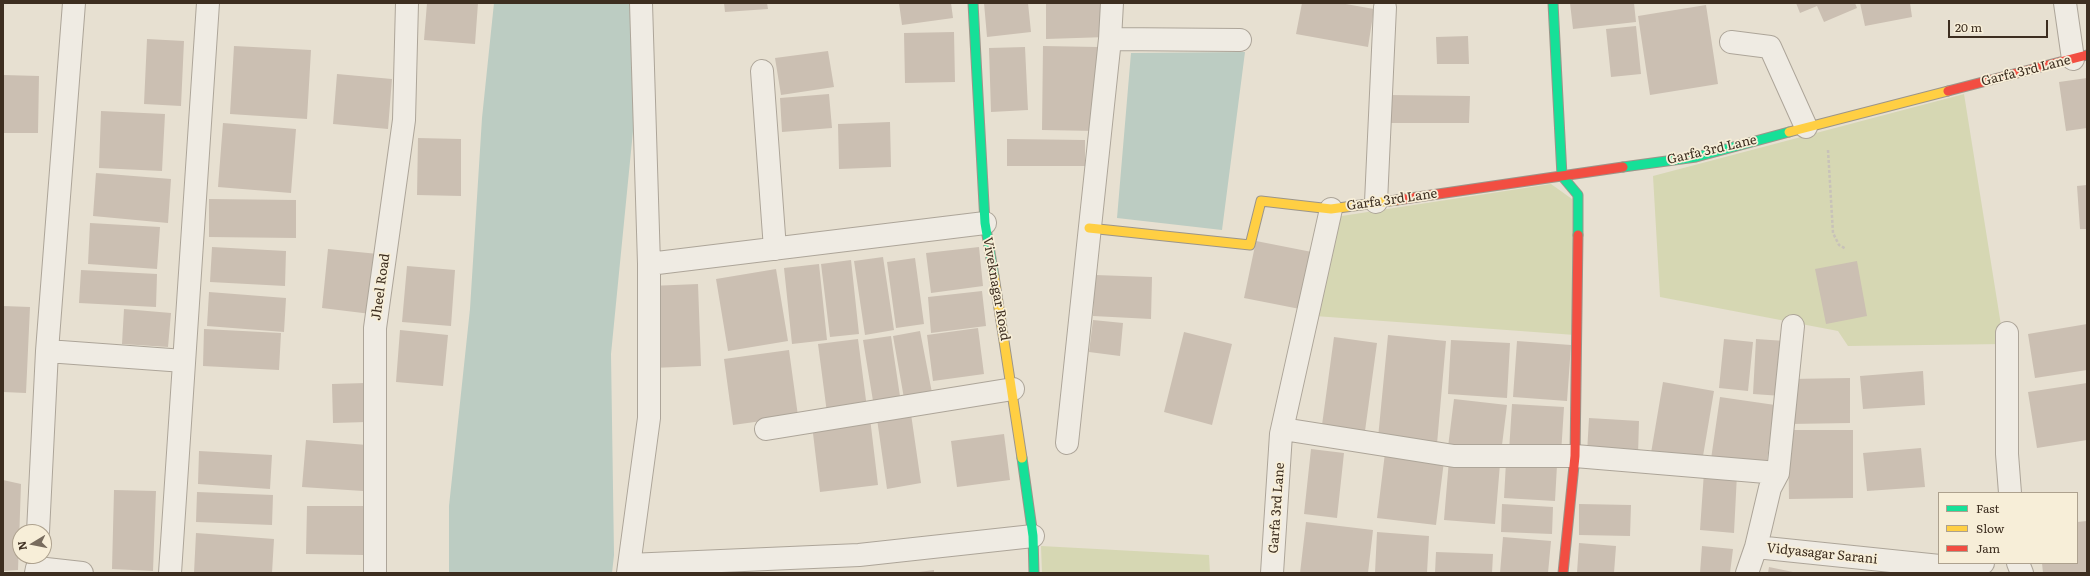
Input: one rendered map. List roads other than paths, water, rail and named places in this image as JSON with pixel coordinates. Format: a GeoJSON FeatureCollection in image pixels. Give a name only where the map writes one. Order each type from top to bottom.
{"type":"FeatureCollection","features":[{"type":"Feature","properties":{"kind":"street"},"geometry":{"type":"LineString","coordinates":[[38,524],[47,351],[74,3]]}},
{"type":"Feature","properties":{"kind":"street"},"geometry":{"type":"LineString","coordinates":[[170,573],[208,3]]}},
{"type":"Feature","properties":{"kind":"street","name":"Jheel Road"},"geometry":{"type":"LineString","coordinates":[[374,573],[376,328],[404,120],[407,3]]}},
{"type":"Feature","properties":{"kind":"street"},"geometry":{"type":"LineString","coordinates":[[641,3],[649,264],[649,418],[628,569],[859,555],[1033,536]]}},
{"type":"Feature","properties":{"kind":"street","name":"Viveknagar Road"},"geometry":{"type":"LineString","coordinates":[[973,3],[985,223],[1013,389],[1033,536],[1034,573]]}},
{"type":"Feature","properties":{"kind":"street"},"geometry":{"type":"LineString","coordinates":[[1067,443],[1110,39],[1112,3]]}},
{"type":"Feature","properties":{"kind":"street"},"geometry":{"type":"LineString","coordinates":[[1553,3],[1562,176],[1578,195],[1578,328],[1575,456],[1564,573]]}},
{"type":"Feature","properties":{"kind":"street"},"geometry":{"type":"LineString","coordinates":[[2065,3],[2080,57]]}},
{"type":"Feature","properties":{"kind":"street"},"geometry":{"type":"LineString","coordinates":[[1376,202],[1385,7]]}},
{"type":"Feature","properties":{"kind":"street"},"geometry":{"type":"LineString","coordinates":[[1110,39],[1240,40]]}},
{"type":"Feature","properties":{"kind":"street"},"geometry":{"type":"LineString","coordinates":[[1731,42],[1770,48],[1806,127]]}},
{"type":"Feature","properties":{"kind":"street","name":"Garfa 3rd Lane"},"geometry":{"type":"LineString","coordinates":[[1089,228],[1250,245],[1262,201],[1331,209],[1696,157],[1806,127],[2080,57]]}},
{"type":"Feature","properties":{"kind":"street"},"geometry":{"type":"LineString","coordinates":[[762,71],[775,249]]}},
{"type":"Feature","properties":{"kind":"street","name":"Garfa 3rd Lane"},"geometry":{"type":"LineString","coordinates":[[1272,573],[1281,434],[1331,209]]}},
{"type":"Feature","properties":{"kind":"street"},"geometry":{"type":"LineString","coordinates":[[649,264],[985,223]]}},
{"type":"Feature","properties":{"kind":"street"},"geometry":{"type":"LineString","coordinates":[[1747,573],[1756,546],[1770,488],[1778,474],[1793,326]]}},
{"type":"Feature","properties":{"kind":"street"},"geometry":{"type":"LineString","coordinates":[[2007,333],[2007,454],[2010,492]]}},
{"type":"Feature","properties":{"kind":"street"},"geometry":{"type":"LineString","coordinates":[[47,351],[184,361]]}},
{"type":"Feature","properties":{"kind":"street"},"geometry":{"type":"LineString","coordinates":[[766,429],[1013,389]]}},
{"type":"Feature","properties":{"kind":"street"},"geometry":{"type":"LineString","coordinates":[[1283,429],[1454,456],[1575,456],[1778,474]]}},
{"type":"Feature","properties":{"kind":"street","name":"Vidyasagar Sarani"},"geometry":{"type":"LineString","coordinates":[[1756,546],[1959,568],[1978,564]]}},
{"type":"Feature","properties":{"kind":"street"},"geometry":{"type":"LineString","coordinates":[[37,566],[82,573]]}}]}
